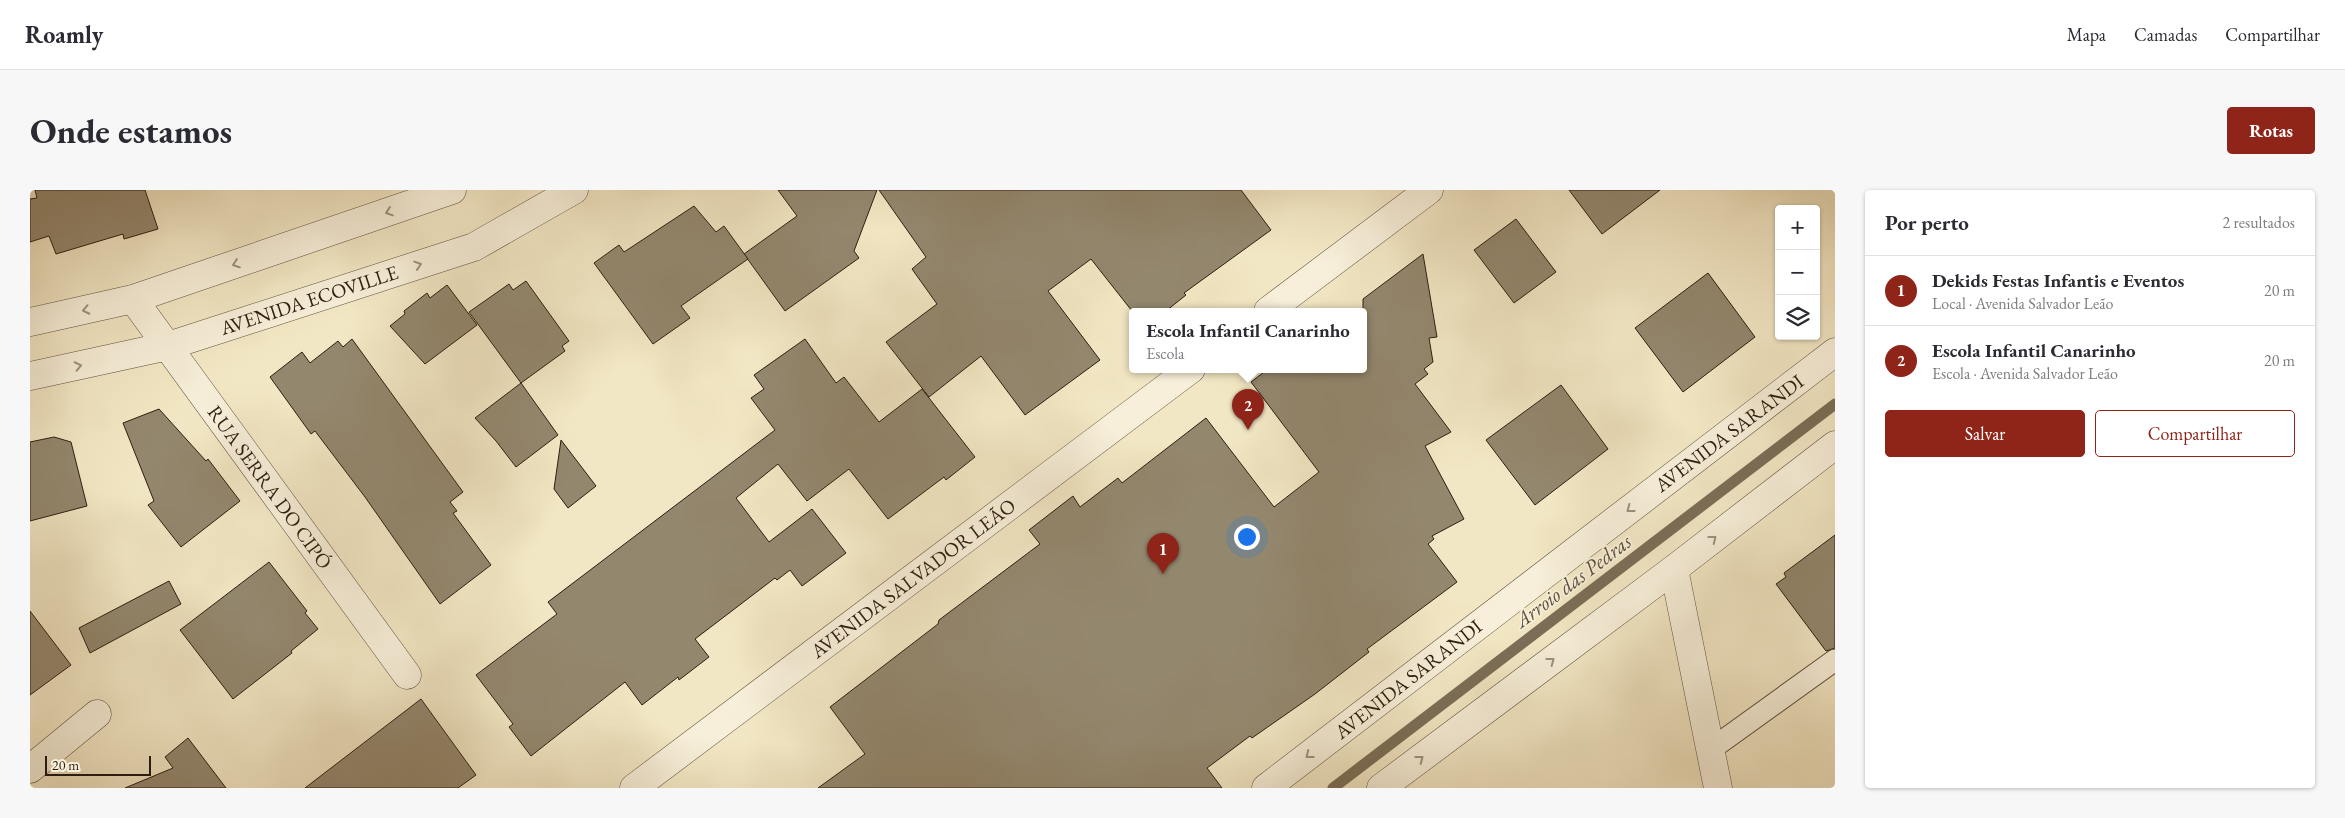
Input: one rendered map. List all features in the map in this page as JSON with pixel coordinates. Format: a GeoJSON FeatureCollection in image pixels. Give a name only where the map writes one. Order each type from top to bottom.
{"type":"FeatureCollection","features":[{"type":"Feature","properties":{"kind":"street"},"geometry":{"type":"LineString","coordinates":[[30,322],[133,300],[452,190]]}},
{"type":"Feature","properties":{"kind":"street","name":"AVENIDA ECOVILLE"},"geometry":{"type":"LineString","coordinates":[[30,376],[168,346],[474,247],[574,190]]}},
{"type":"Feature","properties":{"kind":"street"},"geometry":{"type":"LineString","coordinates":[[1272,308],[1429,190]]}},
{"type":"Feature","properties":{"kind":"street","name":"RUA SERRA DO CIPÓ"},"geometry":{"type":"LineString","coordinates":[[133,300],[407,675]]}},
{"type":"Feature","properties":{"kind":"street","name":"AVENIDA SARANDI"},"geometry":{"type":"LineString","coordinates":[[1266,788],[1835,352]]}},
{"type":"Feature","properties":{"kind":"street","name":"AVENIDA SALVADOR LEÃO"},"geometry":{"type":"LineString","coordinates":[[634,788],[1186,373]]}},
{"type":"Feature","properties":{"kind":"street"},"geometry":{"type":"LineString","coordinates":[[1381,788],[1674,569],[1835,445]]}},
{"type":"Feature","properties":{"kind":"street"},"geometry":{"type":"LineString","coordinates":[[1674,569],[1718,788]]}},
{"type":"Feature","properties":{"kind":"street"},"geometry":{"type":"LineString","coordinates":[[30,769],[97,714]]}},
{"type":"Feature","properties":{"kind":"lane"},"geometry":{"type":"LineString","coordinates":[[1710,750],[1835,660]]}},
{"type":"Feature","properties":{"kind":"building"},"geometry":{"type":"Polygon","coordinates":[[[35,190],[145,190],[158,229],[124,239],[123,234],[56,254],[49,236],[30,242],[30,199],[37,198],[35,190]]]}},
{"type":"Feature","properties":{"kind":"building"},"geometry":{"type":"Polygon","coordinates":[[[778,190],[877,190],[854,251],[859,258],[785,311],[744,254],[797,216],[778,190]]]}},
{"type":"Feature","properties":{"kind":"building"},"geometry":{"type":"Polygon","coordinates":[[[879,190],[1241,190],[1271,230],[1184,293],[1186,295],[1170,308],[1130,308],[1091,259],[1048,291],[1100,360],[1025,415],[981,356],[929,397],[886,342],[937,304],[912,269],[926,257],[879,190]]]}},
{"type":"Feature","properties":{"kind":"building"},"geometry":{"type":"Polygon","coordinates":[[[1569,190],[1660,190],[1602,234],[1569,190]]]}},
{"type":"Feature","properties":{"kind":"building"},"geometry":{"type":"Polygon","coordinates":[[[694,206],[716,232],[724,226],[748,259],[681,306],[690,318],[653,344],[594,263],[619,245],[624,252],[694,206]]]}},
{"type":"Feature","properties":{"kind":"building"},"geometry":{"type":"Polygon","coordinates":[[[1516,219],[1556,272],[1514,303],[1474,250],[1516,219]]]}},
{"type":"Feature","properties":{"kind":"building"},"geometry":{"type":"Polygon","coordinates":[[[1423,254],[1437,337],[1429,338],[1433,362],[1424,369],[1428,374],[1415,384],[1451,432],[1425,446],[1464,519],[1432,536],[1434,539],[1428,544],[1457,582],[1367,649],[1369,652],[1315,694],[1252,738],[1250,736],[1207,768],[1222,788],[818,788],[865,754],[830,707],[938,624],[939,620],[1040,544],[1029,530],[1073,496],[1080,507],[1118,478],[1122,483],[1206,418],[1274,507],[1319,472],[1251,382],[1263,373],[1367,373],[1367,308],[1363,308],[1363,299],[1423,254]]]}},
{"type":"Feature","properties":{"kind":"building"},"geometry":{"type":"Polygon","coordinates":[[[1708,273],[1755,337],[1683,392],[1635,328],[1708,273]]]}},
{"type":"Feature","properties":{"kind":"building"},"geometry":{"type":"Polygon","coordinates":[[[526,281],[569,341],[562,346],[565,351],[521,383],[469,312],[509,284],[513,290],[526,281]]]}},
{"type":"Feature","properties":{"kind":"building"},"geometry":{"type":"Polygon","coordinates":[[[447,285],[477,325],[425,364],[390,326],[405,314],[404,311],[427,293],[430,298],[447,285]]]}},
{"type":"Feature","properties":{"kind":"building"},"geometry":{"type":"Polygon","coordinates":[[[352,339],[463,492],[450,502],[457,511],[453,513],[491,565],[440,604],[365,497],[315,431],[311,434],[270,377],[302,352],[310,363],[338,341],[343,347],[352,339]]]}},
{"type":"Feature","properties":{"kind":"building"},"geometry":{"type":"Polygon","coordinates":[[[805,339],[836,383],[844,377],[879,422],[922,389],[975,457],[946,480],[944,477],[888,519],[849,469],[807,501],[778,464],[736,498],[769,542],[812,509],[846,553],[802,586],[790,570],[777,580],[775,578],[695,639],[709,657],[679,680],[678,677],[642,705],[625,682],[531,756],[509,727],[513,724],[476,675],[557,614],[548,602],[775,430],[751,398],[764,389],[754,375],[805,339]]]}},
{"type":"Feature","properties":{"kind":"building"},"geometry":{"type":"Polygon","coordinates":[[[521,383],[558,435],[516,467],[475,418],[521,383]]]}},
{"type":"Feature","properties":{"kind":"building"},"geometry":{"type":"Polygon","coordinates":[[[1561,385],[1608,449],[1535,505],[1486,440],[1561,385]]]}},
{"type":"Feature","properties":{"kind":"building"},"geometry":{"type":"Polygon","coordinates":[[[159,409],[206,461],[208,459],[240,501],[181,547],[148,505],[154,501],[123,423],[159,409]]]}},
{"type":"Feature","properties":{"kind":"building"},"geometry":{"type":"Polygon","coordinates":[[[54,437],[71,442],[87,506],[30,521],[30,442],[54,437]]]}},
{"type":"Feature","properties":{"kind":"building"},"geometry":{"type":"Polygon","coordinates":[[[561,440],[596,486],[568,508],[554,489],[561,440]]]}},
{"type":"Feature","properties":{"kind":"building"},"geometry":{"type":"Polygon","coordinates":[[[1835,535],[1835,648],[1826,651],[1776,584],[1786,577],[1784,573],[1835,535]]]}},
{"type":"Feature","properties":{"kind":"building"},"geometry":{"type":"Polygon","coordinates":[[[269,562],[307,611],[305,613],[318,629],[291,651],[292,653],[233,699],[180,630],[269,562]]]}},
{"type":"Feature","properties":{"kind":"building"},"geometry":{"type":"Polygon","coordinates":[[[169,581],[181,604],[90,653],[79,628],[169,581]]]}},
{"type":"Feature","properties":{"kind":"building"},"geometry":{"type":"Polygon","coordinates":[[[30,611],[71,665],[30,695],[30,611]]]}},
{"type":"Feature","properties":{"kind":"building"},"geometry":{"type":"Polygon","coordinates":[[[421,699],[476,775],[458,788],[305,788],[421,699]]]}},
{"type":"Feature","properties":{"kind":"building"},"geometry":{"type":"Polygon","coordinates":[[[188,738],[226,788],[125,788],[173,768],[165,757],[188,738]]]}},
{"type":"Feature","properties":{"kind":"waterway","name":"Arroio das Pedras"},"geometry":{"type":"LineString","coordinates":[[1333,788],[1835,404]]}},
{"type":"Feature","properties":{"kind":"place","name":"Escola Infantil Canarinho"},"geometry":{"type":"Point","coordinates":[1248,430]}},
{"type":"Feature","properties":{"kind":"place","name":"Dekids Festas Infantis e Eventos"},"geometry":{"type":"Point","coordinates":[1163,574]}}]}
